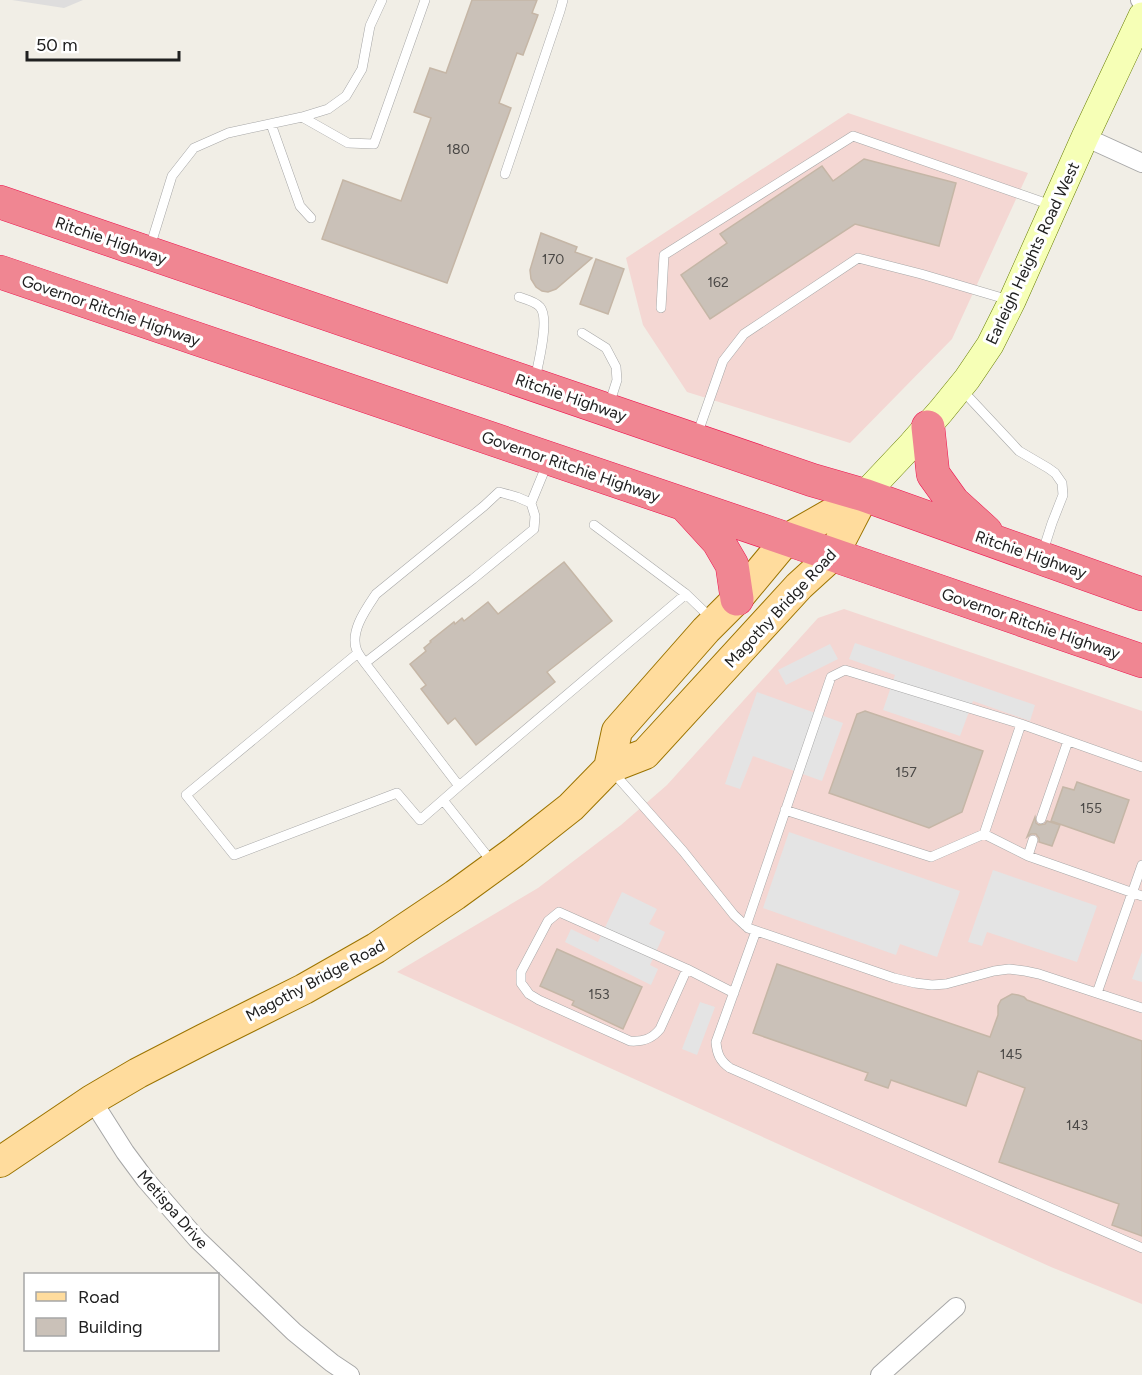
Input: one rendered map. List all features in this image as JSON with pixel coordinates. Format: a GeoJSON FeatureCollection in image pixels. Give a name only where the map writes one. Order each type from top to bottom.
{"type":"FeatureCollection","features":[{"type":"Feature","properties":{"kind":"highway","name":"Ritchie Highway"},"geometry":{"type":"LineString","coordinates":[[0,202],[812,480],[864,495],[1142,594]]}},
{"type":"Feature","properties":{"kind":"highway","name":"Governor Ritchie Highway"},"geometry":{"type":"LineString","coordinates":[[0,272],[1142,661]]}},
{"type":"Feature","properties":{"kind":"highway"},"geometry":{"type":"LineString","coordinates":[[928,427],[933,474],[953,502],[999,543]]}},
{"type":"Feature","properties":{"kind":"highway"},"geometry":{"type":"LineString","coordinates":[[685,504],[718,541],[732,565],[726,611]]}},
{"type":"Feature","properties":{"kind":"main road","name":"Magothy Bridge Road"},"geometry":{"type":"LineString","coordinates":[[609,768],[617,731],[726,611],[787,539],[864,495]]}},
{"type":"Feature","properties":{"kind":"main road","name":"Magothy Bridge Road"},"geometry":{"type":"LineString","coordinates":[[0,1162],[92,1100],[138,1073],[338,971],[416,923],[571,807],[609,768],[645,754],[799,586],[833,555],[864,495]]}},
{"type":"Feature","properties":{"kind":"street","name":"Earleigh Heights Road West"},"geometry":{"type":"LineString","coordinates":[[864,495],[928,427],[960,388],[990,345],[1142,16]]}},
{"type":"Feature","properties":{"kind":"street"},"geometry":{"type":"LineString","coordinates":[[1085,137],[1142,163]]}},
{"type":"Feature","properties":{"kind":"street","name":"Metispa Drive"},"geometry":{"type":"LineString","coordinates":[[92,1100],[111,1132],[145,1179],[197,1239],[294,1332],[350,1375]]}},
{"type":"Feature","properties":{"kind":"street"},"geometry":{"type":"LineString","coordinates":[[880,1375],[956,1307]]}},
{"type":"Feature","properties":{"kind":"lane"},"geometry":{"type":"LineString","coordinates":[[148,252],[172,176],[194,148],[228,133],[328,109],[346,96],[362,69],[370,26],[382,0]]}},
{"type":"Feature","properties":{"kind":"lane"},"geometry":{"type":"LineString","coordinates":[[302,117],[348,143],[374,144],[425,0]]}},
{"type":"Feature","properties":{"kind":"lane"},"geometry":{"type":"LineString","coordinates":[[505,174],[563,0]]}},
{"type":"Feature","properties":{"kind":"lane"},"geometry":{"type":"LineString","coordinates":[[272,124],[300,206],[311,218]]}},
{"type":"Feature","properties":{"kind":"lane"},"geometry":{"type":"LineString","coordinates":[[661,308],[664,255],[853,136],[1054,206]]}},
{"type":"Feature","properties":{"kind":"lane"},"geometry":{"type":"LineString","coordinates":[[695,440],[723,361],[744,334],[858,258],[1012,301]]}},
{"type":"Feature","properties":{"kind":"lane"},"geometry":{"type":"LineString","coordinates":[[519,297],[538,305],[542,309],[544,318],[534,384]]}},
{"type":"Feature","properties":{"kind":"lane"},"geometry":{"type":"LineString","coordinates":[[582,333],[606,348],[616,367],[617,380],[607,410]]}},
{"type":"Feature","properties":{"kind":"lane"},"geometry":{"type":"LineString","coordinates":[[960,388],[1018,451],[1055,473],[1062,483],[1064,495],[1041,558]]}},
{"type":"Feature","properties":{"kind":"lane"},"geometry":{"type":"LineString","coordinates":[[365,663],[534,529],[535,516],[531,503],[549,459]]}},
{"type":"Feature","properties":{"kind":"lane"},"geometry":{"type":"LineString","coordinates":[[459,786],[358,653],[355,635],[364,612],[376,594],[499,492],[531,503]]}},
{"type":"Feature","properties":{"kind":"lane"},"geometry":{"type":"LineString","coordinates":[[594,525],[686,594],[726,611]]}},
{"type":"Feature","properties":{"kind":"lane"},"geometry":{"type":"LineString","coordinates":[[358,653],[186,795],[234,855],[397,793],[420,820],[686,594]]}},
{"type":"Feature","properties":{"kind":"lane"},"geometry":{"type":"LineString","coordinates":[[746,926],[831,677],[845,670],[1021,724],[1142,767]]}},
{"type":"Feature","properties":{"kind":"lane"},"geometry":{"type":"LineString","coordinates":[[785,810],[931,857],[984,834],[1021,724]]}},
{"type":"Feature","properties":{"kind":"lane"},"geometry":{"type":"LineString","coordinates":[[1041,819],[1068,741]]}},
{"type":"Feature","properties":{"kind":"lane"},"geometry":{"type":"LineString","coordinates":[[609,768],[706,878],[734,915],[746,926],[756,931],[915,983],[946,984],[979,974],[1009,969],[1039,974],[1142,1008]]}},
{"type":"Feature","properties":{"kind":"lane"},"geometry":{"type":"LineString","coordinates":[[443,801],[495,866]]}},
{"type":"Feature","properties":{"kind":"lane"},"geometry":{"type":"LineString","coordinates":[[984,834],[1028,856],[1137,894]]}},
{"type":"Feature","properties":{"kind":"lane"},"geometry":{"type":"LineString","coordinates":[[1028,856],[1034,840]]}},
{"type":"Feature","properties":{"kind":"lane"},"geometry":{"type":"LineString","coordinates":[[1097,993],[1137,894],[1142,865]]}},
{"type":"Feature","properties":{"kind":"lane"},"geometry":{"type":"LineString","coordinates":[[687,969],[660,1029],[654,1035],[641,1041],[630,1041],[538,1000],[525,990],[521,983],[521,972],[540,934],[548,921],[559,912],[687,969],[734,993]]}},
{"type":"Feature","properties":{"kind":"lane"},"geometry":{"type":"LineString","coordinates":[[756,931],[716,1042],[717,1051],[724,1064],[1142,1248]]}},
{"type":"Feature","properties":{"kind":"shaded area"},"geometry":{"type":"Polygon","coordinates":[[[12,0],[83,0],[64,8],[12,0]]]}},
{"type":"Feature","properties":{"kind":"shaded area"},"geometry":{"type":"Polygon","coordinates":[[[848,113],[1028,173],[952,339],[850,443],[687,392],[643,325],[626,258],[848,113]]]}},
{"type":"Feature","properties":{"kind":"shaded area"},"geometry":{"type":"Polygon","coordinates":[[[844,609],[1142,711],[1142,1304],[1051,1267],[397,972],[538,888],[621,825],[667,785],[818,618],[844,609]]]}},
{"type":"Feature","properties":{"kind":"shaded area"},"geometry":{"type":"Polygon","coordinates":[[[855,643],[1035,705],[1030,721],[973,701],[960,736],[883,710],[895,675],[849,659],[855,643]]]}},
{"type":"Feature","properties":{"kind":"shaded area"},"geometry":{"type":"Polygon","coordinates":[[[830,644],[838,659],[786,685],[778,670],[830,644]]]}},
{"type":"Feature","properties":{"kind":"shaded area"},"geometry":{"type":"Polygon","coordinates":[[[757,692],[843,723],[822,781],[753,756],[740,789],[725,784],[757,692]]]}},
{"type":"Feature","properties":{"kind":"shaded area"},"geometry":{"type":"Polygon","coordinates":[[[789,832],[960,891],[937,957],[900,944],[896,955],[763,908],[789,832]]]}},
{"type":"Feature","properties":{"kind":"shaded area"},"geometry":{"type":"Polygon","coordinates":[[[993,870],[1097,906],[1077,962],[987,932],[982,946],[968,942],[993,870]]]}},
{"type":"Feature","properties":{"kind":"shaded area"},"geometry":{"type":"Polygon","coordinates":[[[622,892],[657,909],[649,924],[665,932],[650,965],[658,969],[651,985],[565,942],[571,929],[598,942],[622,892]]]}},
{"type":"Feature","properties":{"kind":"shaded area"},"geometry":{"type":"Polygon","coordinates":[[[1142,952],[1142,982],[1132,979],[1142,952]]]}},
{"type":"Feature","properties":{"kind":"shaded area"},"geometry":{"type":"Polygon","coordinates":[[[700,1002],[715,1007],[697,1055],[682,1049],[700,1002]]]}},
{"type":"Feature","properties":{"kind":"building"},"geometry":{"type":"Polygon","coordinates":[[[472,0],[537,0],[532,13],[538,15],[523,55],[517,53],[499,103],[511,108],[447,283],[322,239],[343,180],[401,201],[431,118],[414,112],[430,68],[446,73],[472,0]]]}},
{"type":"Feature","properties":{"kind":"building"},"geometry":{"type":"Polygon","coordinates":[[[864,159],[956,183],[939,246],[855,224],[710,319],[681,275],[727,243],[720,234],[822,166],[833,181],[864,159]]]}},
{"type":"Feature","properties":{"kind":"building"},"geometry":{"type":"Polygon","coordinates":[[[541,233],[577,247],[575,252],[592,258],[556,289],[548,292],[536,287],[531,279],[530,270],[541,233]]]}},
{"type":"Feature","properties":{"kind":"building"},"geometry":{"type":"Polygon","coordinates":[[[596,259],[624,269],[608,314],[580,304],[596,259]]]}},
{"type":"Feature","properties":{"kind":"building"},"geometry":{"type":"Polygon","coordinates":[[[564,562],[612,621],[547,672],[555,682],[476,745],[455,718],[448,724],[421,689],[426,685],[410,664],[426,651],[424,648],[430,641],[454,622],[455,624],[462,618],[464,621],[488,602],[498,614],[564,562]]]}},
{"type":"Feature","properties":{"kind":"building"},"geometry":{"type":"Polygon","coordinates":[[[865,711],[983,751],[962,812],[929,828],[829,793],[857,714],[865,711]]]}},
{"type":"Feature","properties":{"kind":"building"},"geometry":{"type":"Polygon","coordinates":[[[1077,782],[1129,800],[1114,843],[1051,821],[1063,787],[1074,790],[1077,782]]]}},
{"type":"Feature","properties":{"kind":"building"},"geometry":{"type":"Polygon","coordinates":[[[1035,817],[1039,825],[1047,821],[1060,825],[1052,846],[1039,842],[1036,834],[1027,837],[1035,817]]]}},
{"type":"Feature","properties":{"kind":"building"},"geometry":{"type":"Polygon","coordinates":[[[557,949],[642,987],[623,1029],[572,1005],[574,1001],[540,986],[557,949]]]}},
{"type":"Feature","properties":{"kind":"building"},"geometry":{"type":"Polygon","coordinates":[[[777,964],[990,1037],[1001,1000],[1012,994],[1142,1041],[1142,1236],[1112,1225],[1119,1204],[999,1162],[1025,1088],[978,1071],[966,1106],[891,1080],[888,1088],[865,1080],[868,1073],[753,1033],[777,964]]]}}]}
